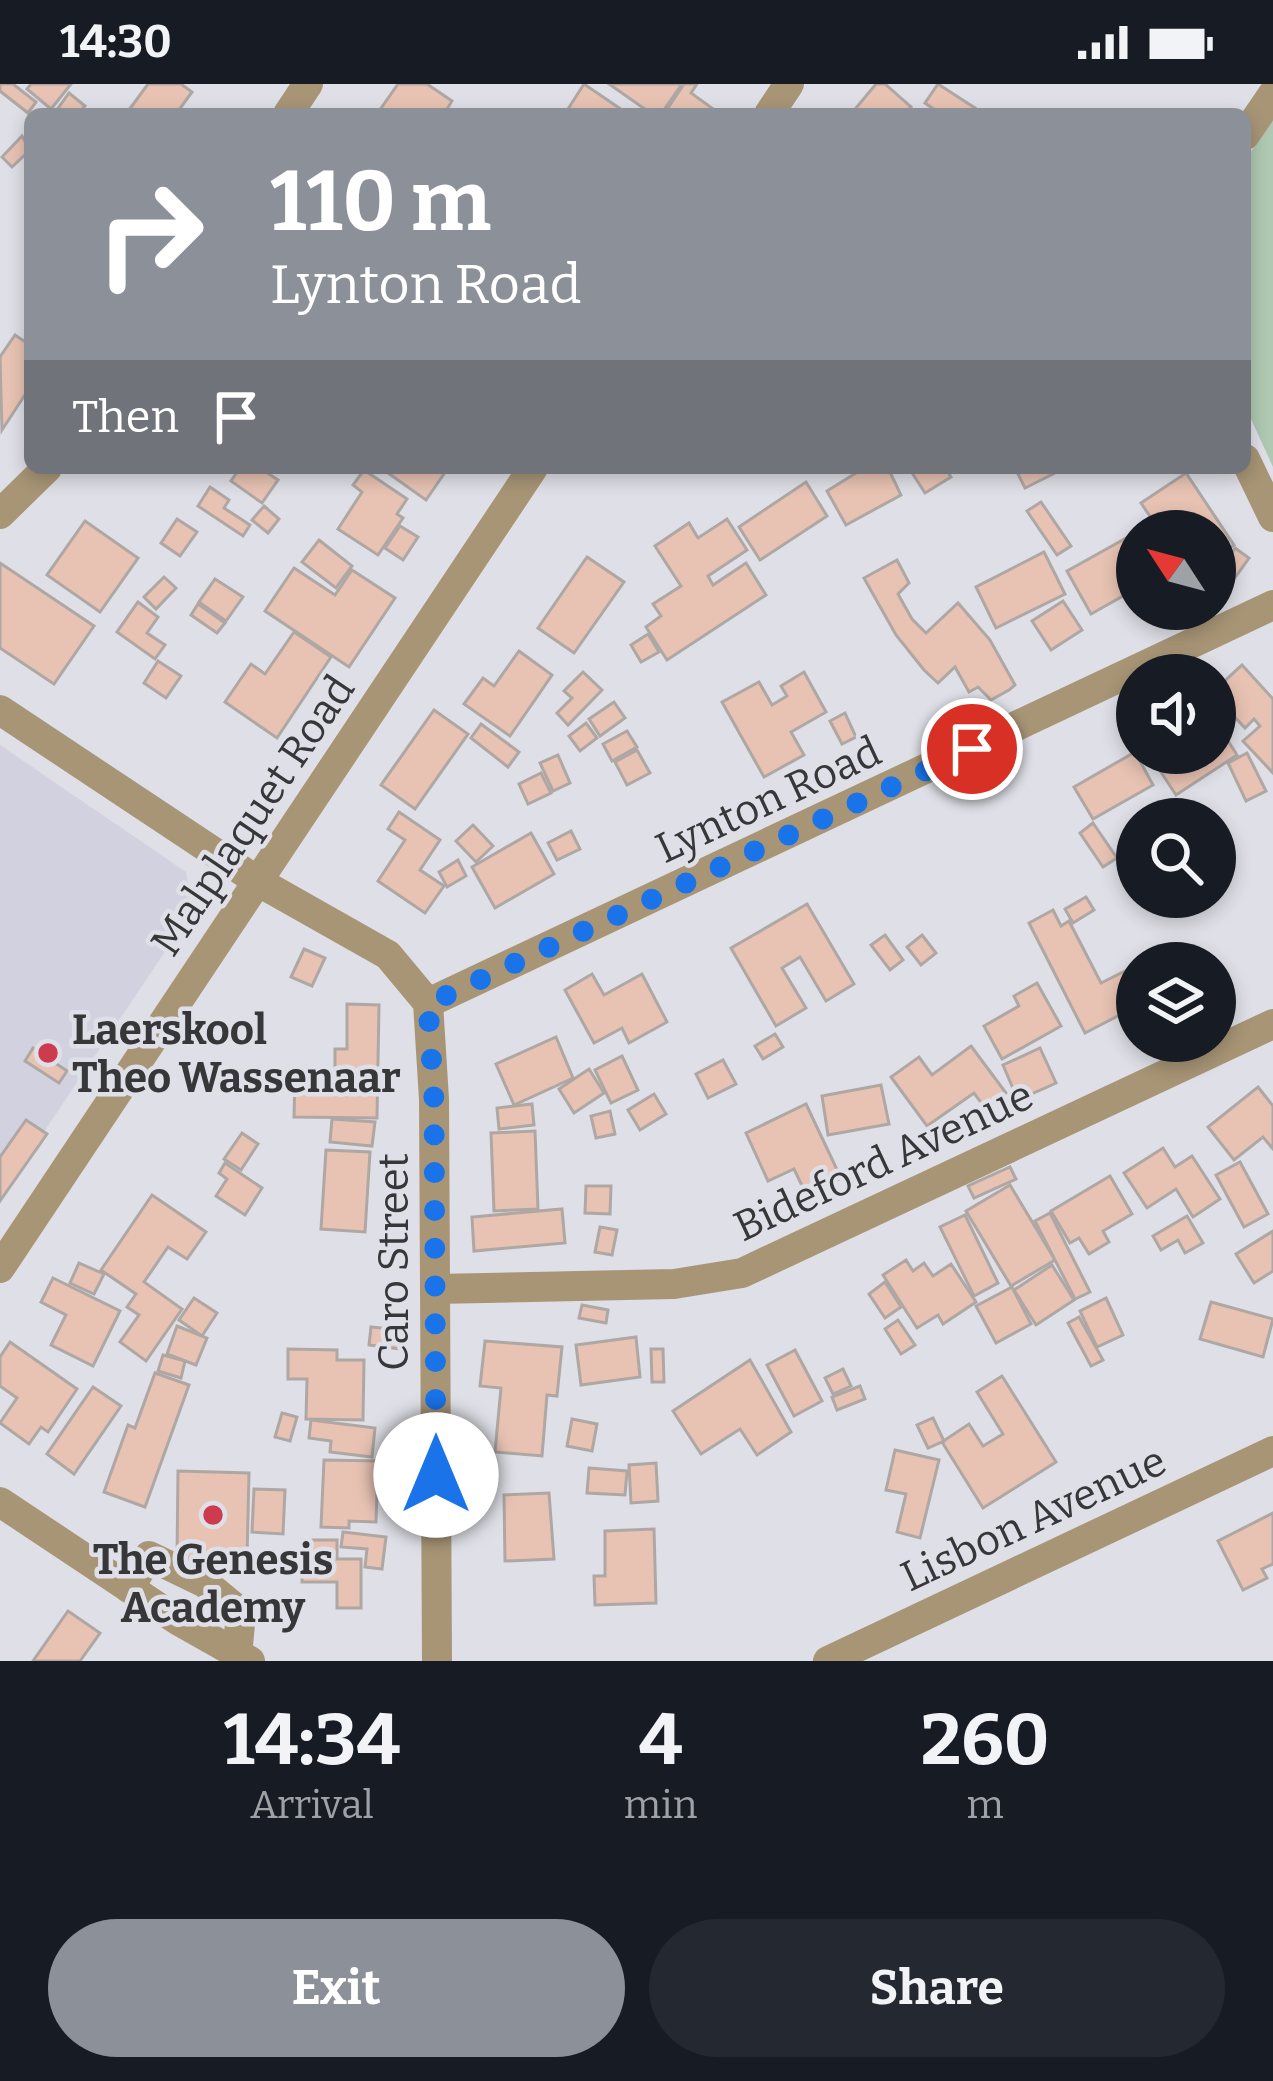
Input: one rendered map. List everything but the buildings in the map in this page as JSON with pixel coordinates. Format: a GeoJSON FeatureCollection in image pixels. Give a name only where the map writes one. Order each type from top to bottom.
{"type":"FeatureCollection","features":[{"type":"Feature","properties":{"kind":"street"},"geometry":{"type":"LineString","coordinates":[[1251,126],[1273,94]]}},
{"type":"Feature","properties":{"kind":"street"},"geometry":{"type":"LineString","coordinates":[[1251,472],[1273,518]]}},
{"type":"Feature","properties":{"kind":"street"},"geometry":{"type":"LineString","coordinates":[[0,514],[41,474]]}},
{"type":"Feature","properties":{"kind":"street","name":"Malplaquet Road"},"geometry":{"type":"LineString","coordinates":[[0,1268],[529,474]]}},
{"type":"Feature","properties":{"kind":"street","name":"Lynton Road"},"geometry":{"type":"LineString","coordinates":[[428,1004],[1273,605]]}},
{"type":"Feature","properties":{"kind":"street"},"geometry":{"type":"LineString","coordinates":[[0,710],[259,882],[388,955],[428,1004]]}},
{"type":"Feature","properties":{"kind":"street","name":"Caro Street"},"geometry":{"type":"LineString","coordinates":[[428,1004],[434,1100],[437,1661]]}},
{"type":"Feature","properties":{"kind":"street","name":"Bideford Avenue"},"geometry":{"type":"LineString","coordinates":[[435,1289],[674,1283],[742,1273],[1273,1024]]}},
{"type":"Feature","properties":{"kind":"street","name":"Lisbon Avenue"},"geometry":{"type":"LineString","coordinates":[[828,1661],[1273,1451]]}},
{"type":"Feature","properties":{"kind":"street"},"geometry":{"type":"LineString","coordinates":[[0,1502],[243,1659]]}},
{"type":"Feature","properties":{"kind":"street"},"geometry":{"type":"LineString","coordinates":[[129,1588],[149,1556],[205,1583],[242,1612],[243,1659]]}},
{"type":"Feature","properties":{"kind":"shaded area","name":"Laerskool Theo Wassenaar"},"geometry":{"type":"Polygon","coordinates":[[[0,745],[186,872],[193,910],[0,1197],[0,745]]]}},
{"type":"Feature","properties":{"kind":"green space"},"geometry":{"type":"Polygon","coordinates":[[[1273,120],[1273,467],[1251,419],[1251,151],[1273,120]]]}},
{"type":"Feature","properties":{"kind":"place","name":"Laerskool Theo Wassenaar"},"geometry":{"type":"Point","coordinates":[48,1053]}},
{"type":"Feature","properties":{"kind":"place","name":"The Genesis Academy"},"geometry":{"type":"Point","coordinates":[213,1515]}},
{"type":"Feature","properties":{"kind":"route"},"geometry":{"type":"LineString","coordinates":[[436,1475],[434,1100],[428,1004],[972,749]]}}]}
